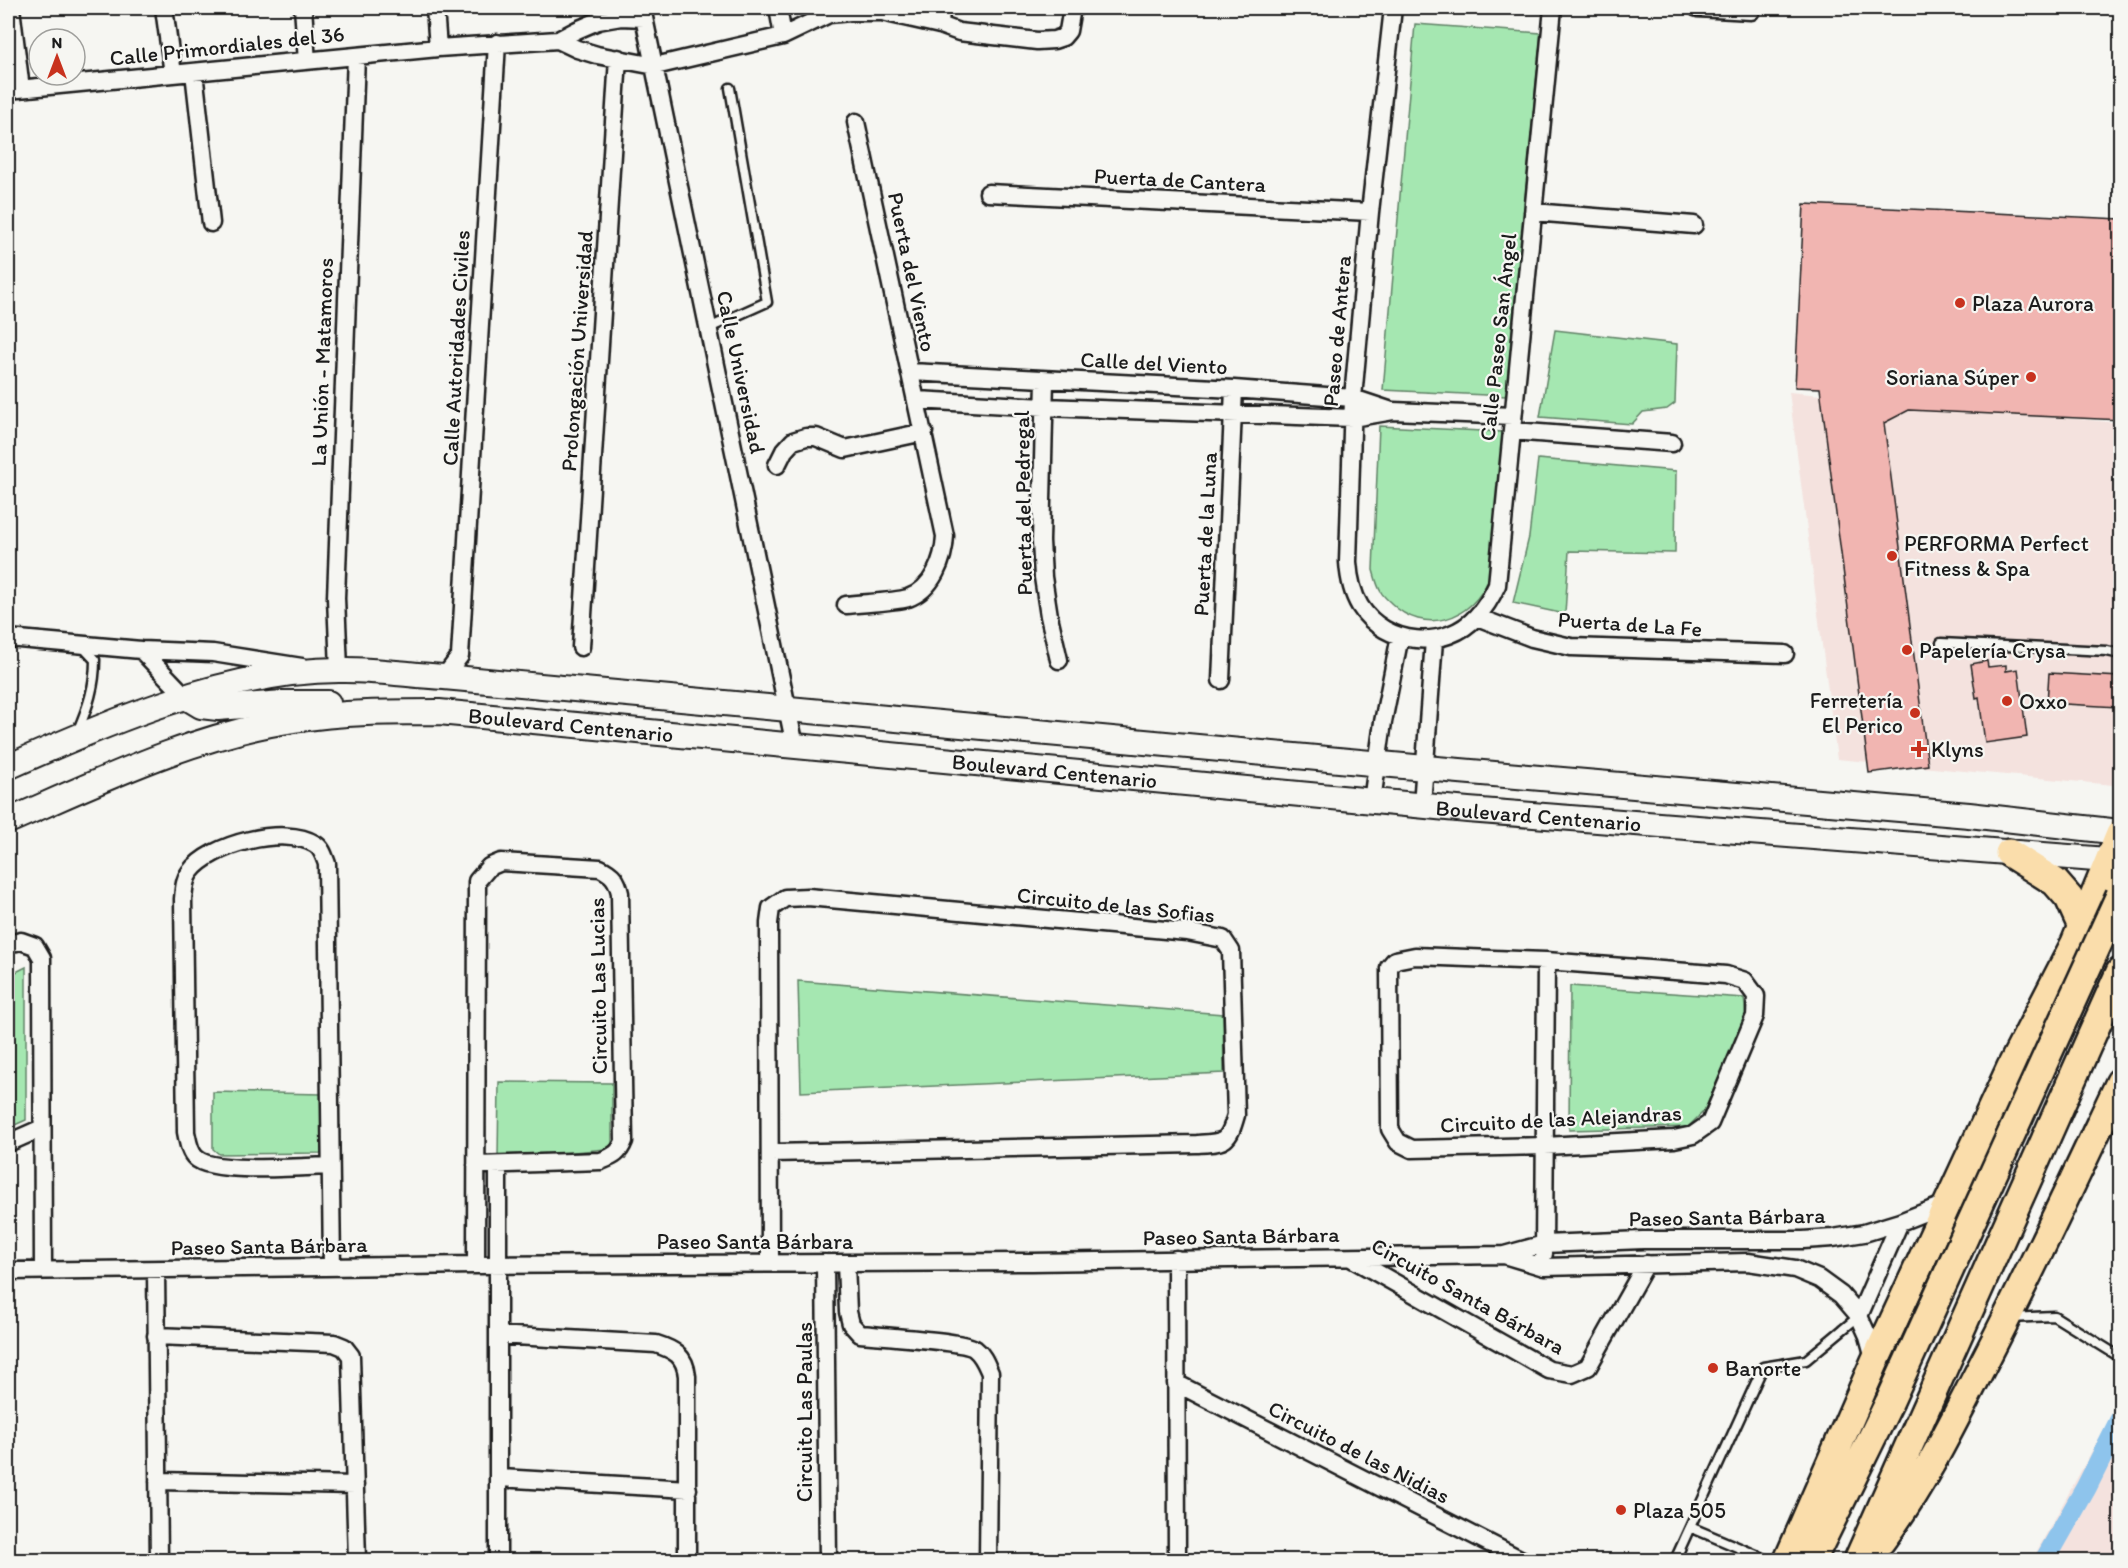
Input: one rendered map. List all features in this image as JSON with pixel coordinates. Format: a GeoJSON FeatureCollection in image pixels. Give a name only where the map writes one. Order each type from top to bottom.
{"type":"FeatureCollection","features":[{"type":"Feature","properties":{"kind":"main road","name":"Boulevard Centenario"},"geometry":{"type":"LineString","coordinates":[[8,768],[186,697],[238,682],[329,670],[444,677],[1376,764],[1969,816],[2121,833]]}},
{"type":"Feature","properties":{"kind":"main road"},"geometry":{"type":"LineString","coordinates":[[186,697],[201,705],[218,708],[283,703],[326,703],[355,706],[374,712]]}},
{"type":"Feature","properties":{"kind":"main road","name":"Boulevard Centenario"},"geometry":{"type":"LineString","coordinates":[[8,821],[195,744],[255,728],[294,720],[374,712],[440,712],[1372,801],[2115,861]]}},
{"type":"Feature","properties":{"kind":"main road"},"geometry":{"type":"LineString","coordinates":[[1788,1560],[1875,1361],[2011,1067],[2115,861],[2121,833]]}},
{"type":"Feature","properties":{"kind":"main road"},"geometry":{"type":"LineString","coordinates":[[2008,854],[2055,882],[2069,898],[2078,935]]}},
{"type":"Feature","properties":{"kind":"main road"},"geometry":{"type":"LineString","coordinates":[[1812,1560],[1889,1403],[2121,895]]}},
{"type":"Feature","properties":{"kind":"main road"},"geometry":{"type":"LineString","coordinates":[[2078,935],[2121,931]]}},
{"type":"Feature","properties":{"kind":"main road"},"geometry":{"type":"LineString","coordinates":[[1858,1560],[2121,972]]}},
{"type":"Feature","properties":{"kind":"main road"},"geometry":{"type":"LineString","coordinates":[[1865,1560],[1883,1538],[1925,1473],[2007,1318],[2121,1082]]}},
{"type":"Feature","properties":{"kind":"street"},"geometry":{"type":"LineString","coordinates":[[10,8],[14,90]]}},
{"type":"Feature","properties":{"kind":"street"},"geometry":{"type":"LineString","coordinates":[[164,8],[173,74]]}},
{"type":"Feature","properties":{"kind":"street"},"geometry":{"type":"LineString","coordinates":[[303,8],[307,61]]}},
{"type":"Feature","properties":{"kind":"street"},"geometry":{"type":"LineString","coordinates":[[435,8],[438,48]]}},
{"type":"Feature","properties":{"kind":"street"},"geometry":{"type":"LineString","coordinates":[[778,8],[783,36]]}},
{"type":"Feature","properties":{"kind":"street"},"geometry":{"type":"LineString","coordinates":[[940,25],[942,8]]}},
{"type":"Feature","properties":{"kind":"street","name":"Calle Primordiales del 36"},"geometry":{"type":"LineString","coordinates":[[558,40],[587,52],[655,66],[783,36],[829,14],[850,12],[882,12],[940,25],[959,32],[1037,41],[1063,37],[1068,31],[1072,8]]}},
{"type":"Feature","properties":{"kind":"street","name":"Paseo de Antera"},"geometry":{"type":"LineString","coordinates":[[1394,8],[1370,212],[1353,398],[1348,562],[1350,581],[1360,606],[1372,620],[1387,631],[1400,636]]}},
{"type":"Feature","properties":{"kind":"street","name":"Calle Paseo San Ángel"},"geometry":{"type":"LineString","coordinates":[[1434,640],[1450,635],[1477,617],[1497,585],[1553,8]]}},
{"type":"Feature","properties":{"kind":"street"},"geometry":{"type":"LineString","coordinates":[[1697,8],[1751,10]]}},
{"type":"Feature","properties":{"kind":"street","name":"Calle Primordiales del 36"},"geometry":{"type":"LineString","coordinates":[[14,90],[438,48],[558,40],[598,21],[643,13]]}},
{"type":"Feature","properties":{"kind":"street","name":"Calle Universidad"},"geometry":{"type":"LineString","coordinates":[[643,13],[795,746]]}},
{"type":"Feature","properties":{"kind":"street","name":"Calle Autoridades Civiles"},"geometry":{"type":"LineString","coordinates":[[460,656],[497,43]]}},
{"type":"Feature","properties":{"kind":"street","name":"La Unión - Matamoros"},"geometry":{"type":"LineString","coordinates":[[329,670],[336,598],[356,56]]}},
{"type":"Feature","properties":{"kind":"street","name":"Prolongación Universidad"},"geometry":{"type":"LineString","coordinates":[[581,647],[618,58]]}},
{"type":"Feature","properties":{"kind":"street"},"geometry":{"type":"LineString","coordinates":[[194,72],[211,223]]}},
{"type":"Feature","properties":{"kind":"street","name":"Puerta del Viento"},"geometry":{"type":"LineString","coordinates":[[846,605],[908,597],[924,588],[937,571],[945,553],[945,536],[924,432],[856,122]]}},
{"type":"Feature","properties":{"kind":"street","name":"Puerta de Cantera"},"geometry":{"type":"LineString","coordinates":[[988,193],[1370,212]]}},
{"type":"Feature","properties":{"kind":"street"},"geometry":{"type":"LineString","coordinates":[[1533,212],[1695,225]]}},
{"type":"Feature","properties":{"kind":"street","name":"Calle del Viento"},"geometry":{"type":"LineString","coordinates":[[911,372],[1234,389],[1353,398],[1393,411],[1672,443]]}},
{"type":"Feature","properties":{"kind":"street","name":"Puerta del Pedregal"},"geometry":{"type":"LineString","coordinates":[[1045,380],[1041,541],[1048,616],[1059,660]]}},
{"type":"Feature","properties":{"kind":"street","name":"Puerta de la Luna"},"geometry":{"type":"LineString","coordinates":[[1221,680],[1234,389]]}},
{"type":"Feature","properties":{"kind":"street","name":"Calle del Viento"},"geometry":{"type":"LineString","coordinates":[[917,400],[1233,415],[1352,418],[1393,411]]}},
{"type":"Feature","properties":{"kind":"street"},"geometry":{"type":"LineString","coordinates":[[777,465],[784,451],[793,441],[806,437],[816,437],[845,449],[924,432]]}},
{"type":"Feature","properties":{"kind":"street","name":"Puerta de La Fe"},"geometry":{"type":"LineString","coordinates":[[1477,617],[1532,638],[1571,647],[1785,654]]}},
{"type":"Feature","properties":{"kind":"street"},"geometry":{"type":"LineString","coordinates":[[1372,801],[1376,764],[1400,636],[1434,640],[1422,805]]}},
{"type":"Feature","properties":{"kind":"street"},"geometry":{"type":"LineString","coordinates":[[8,638],[240,656],[329,670]]}},
{"type":"Feature","properties":{"kind":"street"},"geometry":{"type":"LineString","coordinates":[[141,650],[186,697]]}},
{"type":"Feature","properties":{"kind":"street"},"geometry":{"type":"LineString","coordinates":[[444,677],[460,656],[475,680]]}},
{"type":"Feature","properties":{"kind":"street"},"geometry":{"type":"LineString","coordinates":[[330,1166],[243,1168],[208,1166],[196,1159],[189,1147],[186,1121],[184,883],[190,871],[219,849],[252,838],[289,837],[316,844],[324,854],[327,864],[332,1267]]}},
{"type":"Feature","properties":{"kind":"street","name":"Circuito Las Lucias"},"geometry":{"type":"LineString","coordinates":[[476,1165],[601,1161],[621,1150],[624,1141],[620,893],[617,880],[610,872],[600,868],[501,862],[489,867],[477,881],[476,1165],[476,1265]]}},
{"type":"Feature","properties":{"kind":"street","name":"Circuito de las Sofias"},"geometry":{"type":"LineString","coordinates":[[770,1263],[769,923],[771,908],[785,898],[807,897],[1188,932],[1223,939],[1231,951],[1236,1115],[1231,1134],[1221,1142],[1174,1145],[771,1153]]}},
{"type":"Feature","properties":{"kind":"street"},"geometry":{"type":"LineString","coordinates":[[8,944],[21,941],[35,946],[42,958],[43,1271]]}},
{"type":"Feature","properties":{"kind":"street","name":"Circuito de las Alejandras"},"geometry":{"type":"LineString","coordinates":[[1415,956],[1546,961],[1726,975],[1745,981],[1756,996],[1755,1016],[1710,1123],[1693,1135],[1674,1139],[1545,1146],[1413,1149],[1398,1142],[1390,1130],[1389,967],[1395,960],[1415,956]]}},
{"type":"Feature","properties":{"kind":"street"},"geometry":{"type":"LineString","coordinates":[[1544,1267],[1546,961]]}},
{"type":"Feature","properties":{"kind":"street"},"geometry":{"type":"LineString","coordinates":[[8,1143],[42,1128]]}},
{"type":"Feature","properties":{"kind":"street"},"geometry":{"type":"LineString","coordinates":[[498,1165],[498,1560]]}},
{"type":"Feature","properties":{"kind":"street","name":"Paseo Santa Bárbara"},"geometry":{"type":"LineString","coordinates":[[1504,1256],[1544,1244],[1643,1240],[1803,1240],[1864,1233],[1948,1203]]}},
{"type":"Feature","properties":{"kind":"street"},"geometry":{"type":"LineString","coordinates":[[1859,1316],[1900,1222]]}},
{"type":"Feature","properties":{"kind":"street","name":"Paseo Santa Bárbara"},"geometry":{"type":"LineString","coordinates":[[8,1271],[1504,1256],[1544,1267],[1748,1262],[1795,1269],[1819,1279],[1841,1295],[1859,1316],[1875,1361]]}},
{"type":"Feature","properties":{"kind":"street","name":"Circuito Santa Bárbara"},"geometry":{"type":"LineString","coordinates":[[1350,1257],[1549,1370],[1572,1374],[1588,1367],[1646,1264]]}},
{"type":"Feature","properties":{"kind":"street"},"geometry":{"type":"LineString","coordinates":[[1176,1259],[1177,1560]]}},
{"type":"Feature","properties":{"kind":"street","name":"Circuito Las Paulas"},"geometry":{"type":"LineString","coordinates":[[825,1263],[828,1560]]}},
{"type":"Feature","properties":{"kind":"street","name":"Circuito Las Paulas"},"geometry":{"type":"LineString","coordinates":[[846,1263],[848,1312],[851,1324],[860,1334],[957,1344],[974,1348],[982,1357],[990,1373],[988,1560]]}},
{"type":"Feature","properties":{"kind":"street"},"geometry":{"type":"LineString","coordinates":[[156,1270],[159,1560]]}},
{"type":"Feature","properties":{"kind":"street"},"geometry":{"type":"LineString","coordinates":[[498,1335],[656,1344],[671,1348],[680,1355],[686,1365],[687,1376],[687,1560]]}},
{"type":"Feature","properties":{"kind":"street"},"geometry":{"type":"LineString","coordinates":[[156,1336],[334,1343],[344,1347],[351,1356],[357,1560]]}},
{"type":"Feature","properties":{"kind":"street","name":"Circuito de las Nidias"},"geometry":{"type":"LineString","coordinates":[[1176,1383],[1522,1560]]}},
{"type":"Feature","properties":{"kind":"street"},"geometry":{"type":"LineString","coordinates":[[499,1478],[688,1489]]}},
{"type":"Feature","properties":{"kind":"street"},"geometry":{"type":"LineString","coordinates":[[158,1481],[355,1485]]}},
{"type":"Feature","properties":{"kind":"lane"},"geometry":{"type":"LineString","coordinates":[[709,328],[767,302],[730,88]]}},
{"type":"Feature","properties":{"kind":"lane"},"geometry":{"type":"LineString","coordinates":[[74,740],[87,710],[95,681],[95,660],[79,643]]}},
{"type":"Feature","properties":{"kind":"lane"},"geometry":{"type":"LineString","coordinates":[[1941,643],[2107,651],[2121,654]]}},
{"type":"Feature","properties":{"kind":"lane"},"geometry":{"type":"LineString","coordinates":[[1675,1560],[1763,1367],[1806,1360],[1859,1316]]}},
{"type":"Feature","properties":{"kind":"lane"},"geometry":{"type":"LineString","coordinates":[[2007,1318],[2054,1316],[2121,1357]]}},
{"type":"Feature","properties":{"kind":"lane"},"geometry":{"type":"LineString","coordinates":[[1690,1527],[1768,1560]]}},
{"type":"Feature","properties":{"kind":"shaded area"},"geometry":{"type":"Polygon","coordinates":[[[1789,392],[2120,423],[2120,766],[2113,785],[1837,759],[1789,392]]]}},
{"type":"Feature","properties":{"kind":"shaded area"},"geometry":{"type":"Polygon","coordinates":[[[2120,1400],[2120,1560],[2032,1560],[2120,1400]]]}},
{"type":"Feature","properties":{"kind":"green space"},"geometry":{"type":"Polygon","coordinates":[[[1415,24],[1541,33],[1506,396],[1383,390],[1415,24]]]}},
{"type":"Feature","properties":{"kind":"green space"},"geometry":{"type":"Polygon","coordinates":[[[1555,330],[1677,344],[1675,403],[1667,409],[1643,412],[1632,424],[1540,417],[1555,330]]]}},
{"type":"Feature","properties":{"kind":"green space"},"geometry":{"type":"Polygon","coordinates":[[[1379,426],[1503,432],[1489,578],[1482,592],[1472,604],[1446,619],[1432,621],[1418,619],[1404,613],[1384,596],[1377,584],[1373,570],[1379,426]]]}},
{"type":"Feature","properties":{"kind":"green space"},"geometry":{"type":"Polygon","coordinates":[[[1538,459],[1676,471],[1675,553],[1569,551],[1565,614],[1513,603],[1529,537],[1538,459]]]}},
{"type":"Feature","properties":{"kind":"green space"},"geometry":{"type":"Polygon","coordinates":[[[26,967],[26,1120],[8,1128],[8,976],[26,967]]]}},
{"type":"Feature","properties":{"kind":"green space"},"geometry":{"type":"Polygon","coordinates":[[[798,981],[1223,1014],[1224,1073],[801,1092],[798,981]]]}},
{"type":"Feature","properties":{"kind":"green space"},"geometry":{"type":"Polygon","coordinates":[[[1570,986],[1744,998],[1746,1017],[1704,1111],[1688,1127],[1569,1130],[1570,986]]]}},
{"type":"Feature","properties":{"kind":"green space"},"geometry":{"type":"Polygon","coordinates":[[[499,1082],[612,1083],[612,1144],[606,1149],[498,1159],[499,1082]]]}},
{"type":"Feature","properties":{"kind":"green space"},"geometry":{"type":"Polygon","coordinates":[[[213,1092],[322,1094],[321,1153],[219,1154],[213,1149],[213,1092]]]}},
{"type":"Feature","properties":{"kind":"building","name":"Plaza Aurora"},"geometry":{"type":"Polygon","coordinates":[[[1804,204],[2121,219],[2121,420],[1909,410],[1884,423],[1928,765],[1869,773],[1820,388],[1795,387],[1804,204]]]}},
{"type":"Feature","properties":{"kind":"building","name":"Oxxo"},"geometry":{"type":"Polygon","coordinates":[[[1987,661],[1988,667],[2006,665],[2006,671],[2018,669],[2027,737],[1985,743],[1979,697],[1976,698],[1971,664],[1987,661]]]}},
{"type":"Feature","properties":{"kind":"building"},"geometry":{"type":"Polygon","coordinates":[[[2049,673],[2120,677],[2118,707],[2047,703],[2049,673]]]}},
{"type":"Feature","properties":{"kind":"waterway"},"geometry":{"type":"LineString","coordinates":[[2045,1560],[2086,1488],[2120,1420]]}},
{"type":"Feature","properties":{"kind":"place","name":"Plaza Aurora"},"geometry":{"type":"Point","coordinates":[1960,303]}},
{"type":"Feature","properties":{"kind":"place","name":"Soriana Súper"},"geometry":{"type":"Point","coordinates":[2031,377]}},
{"type":"Feature","properties":{"kind":"place","name":"PERFORMA Perfect Fitness & Spa"},"geometry":{"type":"Point","coordinates":[1892,556]}},
{"type":"Feature","properties":{"kind":"place","name":"Papelería Crysa"},"geometry":{"type":"Point","coordinates":[1907,650]}},
{"type":"Feature","properties":{"kind":"place","name":"Oxxo"},"geometry":{"type":"Point","coordinates":[2007,701]}},
{"type":"Feature","properties":{"kind":"place","name":"Ferretería El Perico"},"geometry":{"type":"Point","coordinates":[1915,713]}},
{"type":"Feature","properties":{"kind":"place","name":"Klyns"},"geometry":{"type":"Point","coordinates":[1919,749]}},
{"type":"Feature","properties":{"kind":"place","name":"Banorte"},"geometry":{"type":"Point","coordinates":[1713,1368]}},
{"type":"Feature","properties":{"kind":"place","name":"Plaza 505"},"geometry":{"type":"Point","coordinates":[1621,1510]}}]}
